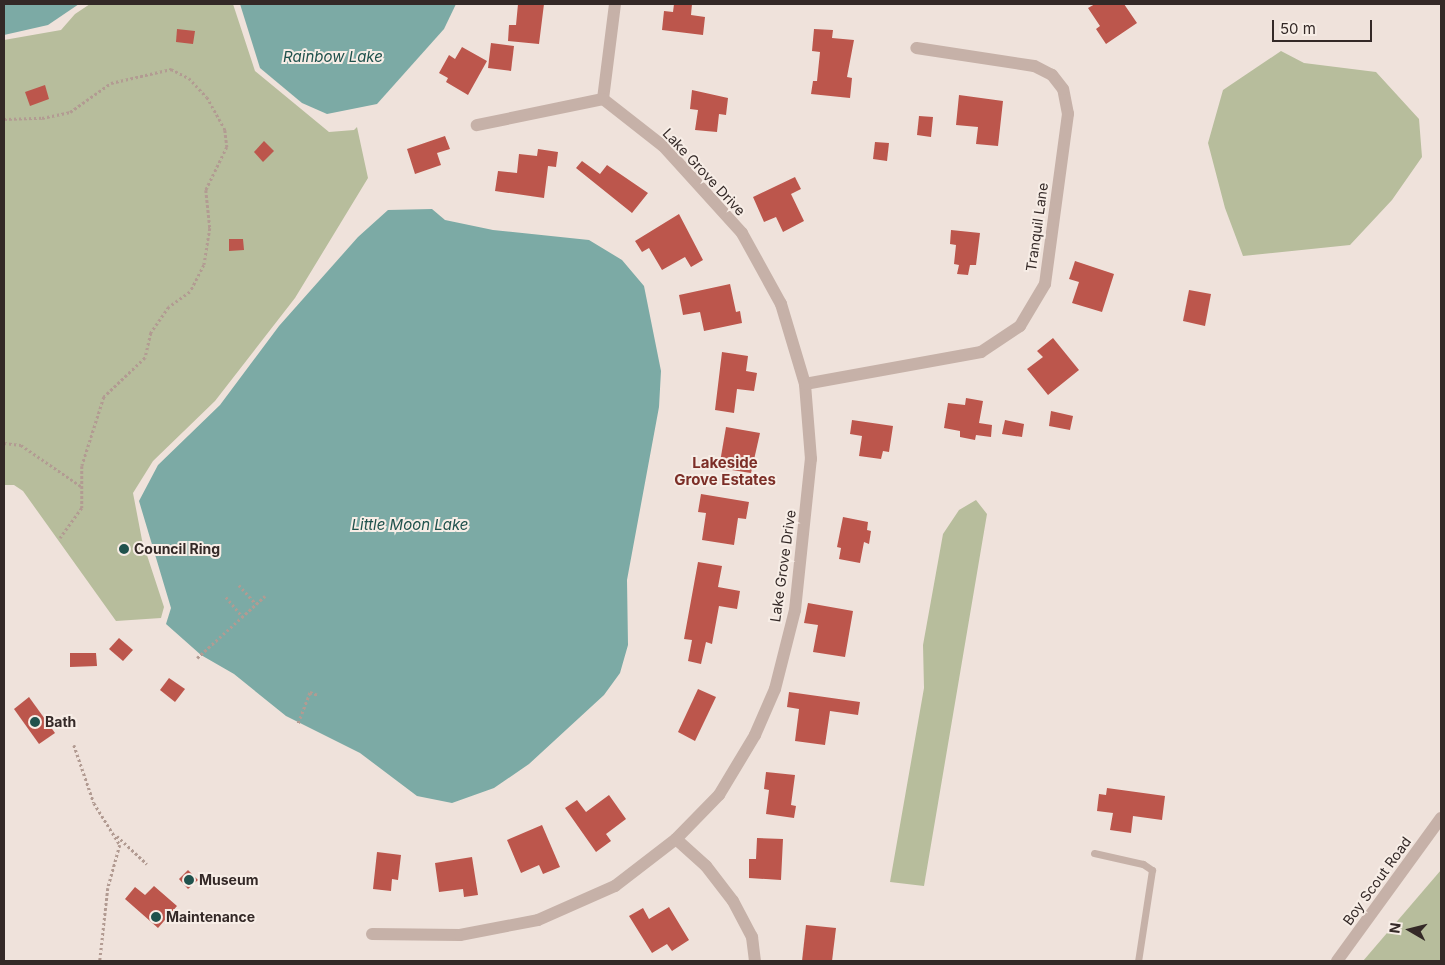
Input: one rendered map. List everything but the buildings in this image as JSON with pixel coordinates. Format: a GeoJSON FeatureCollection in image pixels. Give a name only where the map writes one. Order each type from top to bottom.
{"type":"FeatureCollection","features":[{"type":"Feature","properties":{"kind":"street"},"geometry":{"type":"LineString","coordinates":[[478,125],[603,99],[615,4]]}},
{"type":"Feature","properties":{"kind":"street","name":"Tranquil Lane"},"geometry":{"type":"LineString","coordinates":[[805,384],[982,352],[1020,326],[1044,284],[1068,114],[1063,89],[1052,75],[1034,66],[916,48]]}},
{"type":"Feature","properties":{"kind":"street","name":"Lake Grove Drive"},"geometry":{"type":"LineString","coordinates":[[372,934],[460,935],[538,920],[615,886],[676,839],[719,795],[755,736],[774,689],[795,610],[811,458],[805,384],[781,304],[742,234],[663,146],[603,99]]}},
{"type":"Feature","properties":{"kind":"street","name":"Boy Scout Road"},"geometry":{"type":"LineString","coordinates":[[1337,961],[1441,818]]}},
{"type":"Feature","properties":{"kind":"street"},"geometry":{"type":"LineString","coordinates":[[676,839],[706,866],[733,901],[752,938],[755,961]]}},
{"type":"Feature","properties":{"kind":"lane"},"geometry":{"type":"LineString","coordinates":[[1094,853],[1143,864],[1152,870],[1138,961]]}},
{"type":"Feature","properties":{"kind":"path"},"geometry":{"type":"LineString","coordinates":[[4,119],[42,118],[70,112],[111,83],[171,69],[189,78],[207,97],[225,130],[227,147],[206,190],[210,228],[204,265],[190,292],[169,307],[151,334],[145,358],[104,397],[82,466],[82,508],[60,538]]}},
{"type":"Feature","properties":{"kind":"path"},"geometry":{"type":"LineString","coordinates":[[4,443],[21,445],[82,487]]}},
{"type":"Feature","properties":{"kind":"path"},"geometry":{"type":"LineString","coordinates":[[239,585],[256,604]]}},
{"type":"Feature","properties":{"kind":"path"},"geometry":{"type":"LineString","coordinates":[[197,658],[265,596]]}},
{"type":"Feature","properties":{"kind":"path"},"geometry":{"type":"LineString","coordinates":[[226,597],[242,616]]}},
{"type":"Feature","properties":{"kind":"path"},"geometry":{"type":"LineString","coordinates":[[298,722],[310,692],[318,695]]}},
{"type":"Feature","properties":{"kind":"path"},"geometry":{"type":"LineString","coordinates":[[74,745],[94,803],[115,833],[148,864]]}},
{"type":"Feature","properties":{"kind":"path"},"geometry":{"type":"LineString","coordinates":[[100,961],[108,888],[120,845],[115,833]]}},
{"type":"Feature","properties":{"kind":"green space"},"geometry":{"type":"Polygon","coordinates":[[[90,4],[233,4],[255,71],[329,132],[354,130],[357,127],[368,178],[295,298],[215,401],[153,461],[133,493],[142,540],[164,607],[161,618],[116,621],[23,491],[14,485],[4,485],[4,40],[61,30],[75,14],[90,4]]]}},
{"type":"Feature","properties":{"kind":"green space"},"geometry":{"type":"Polygon","coordinates":[[[1281,51],[1304,63],[1376,72],[1419,119],[1422,157],[1392,200],[1350,245],[1243,256],[1225,208],[1208,143],[1223,90],[1281,51]]]}},
{"type":"Feature","properties":{"kind":"green space"},"geometry":{"type":"Polygon","coordinates":[[[976,500],[987,514],[924,886],[890,882],[924,688],[923,645],[943,534],[959,510],[976,500]]]}},
{"type":"Feature","properties":{"kind":"green space"},"geometry":{"type":"Polygon","coordinates":[[[1441,870],[1441,961],[1363,961],[1441,870]]]}},
{"type":"Feature","properties":{"kind":"water"},"geometry":{"type":"Polygon","coordinates":[[[4,4],[79,4],[48,25],[4,35],[4,4]]]}},
{"type":"Feature","properties":{"kind":"water","name":"Rainbow Lake"},"geometry":{"type":"Polygon","coordinates":[[[240,4],[456,4],[444,29],[377,104],[327,114],[302,103],[260,68],[240,4]]]}},
{"type":"Feature","properties":{"kind":"water","name":"Little Moon Lake"},"geometry":{"type":"Polygon","coordinates":[[[432,209],[445,220],[493,230],[589,240],[622,260],[644,286],[661,371],[659,407],[627,580],[628,645],[620,673],[604,695],[529,764],[494,788],[452,803],[417,796],[360,753],[286,716],[234,674],[201,655],[166,624],[171,608],[139,501],[158,465],[220,405],[279,326],[358,237],[388,210],[432,209]]]}},
{"type":"Feature","properties":{"kind":"place","name":"Council Ring"},"geometry":{"type":"Point","coordinates":[124,549]}},
{"type":"Feature","properties":{"kind":"place","name":"Bath"},"geometry":{"type":"Point","coordinates":[35,722]}},
{"type":"Feature","properties":{"kind":"place","name":"Museum"},"geometry":{"type":"Point","coordinates":[189,880]}},
{"type":"Feature","properties":{"kind":"place","name":"Maintenance"},"geometry":{"type":"Point","coordinates":[156,917]}},
{"type":"Feature","properties":{"kind":"district","name":"Lakeside Grove Estates"},"geometry":{"type":"Point","coordinates":[725,470]}}]}
